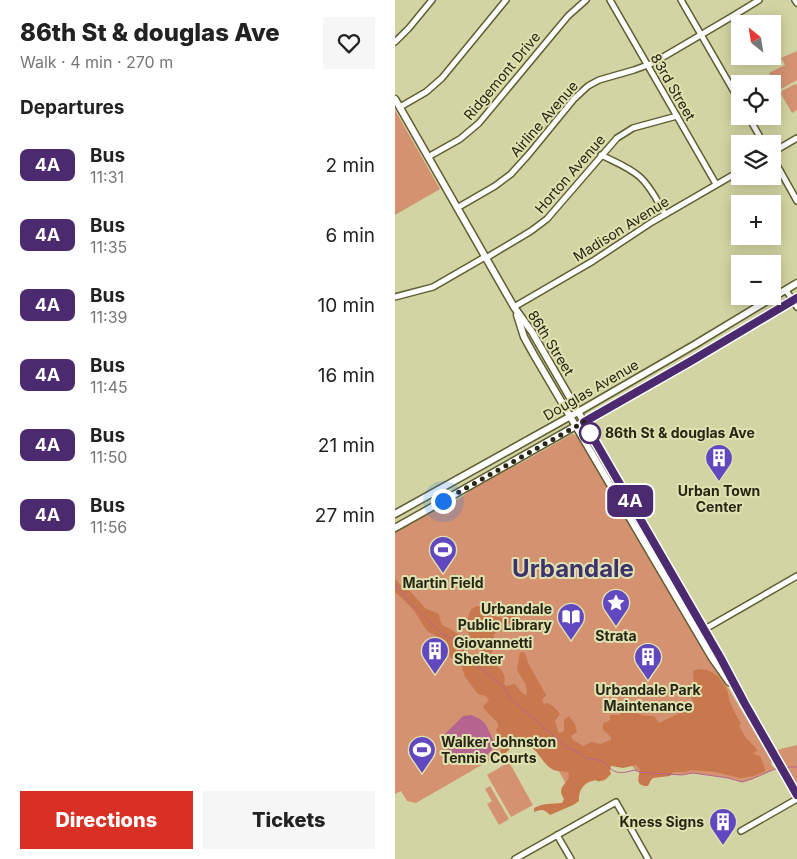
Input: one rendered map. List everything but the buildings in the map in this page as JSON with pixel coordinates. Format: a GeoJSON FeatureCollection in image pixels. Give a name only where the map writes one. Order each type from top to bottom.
{"type":"FeatureCollection","features":[{"type":"Feature","properties":{"kind":"main road","name":"86th Street"},"geometry":{"type":"LineString","coordinates":[[395,100],[514,307],[532,332],[705,629],[797,795]]}},
{"type":"Feature","properties":{"kind":"main road","name":"Douglas Avenue"},"geometry":{"type":"LineString","coordinates":[[395,514],[570,417],[797,283]]}},
{"type":"Feature","properties":{"kind":"main road","name":"Douglas Avenue"},"geometry":{"type":"LineString","coordinates":[[395,528],[576,427],[795,299]]}},
{"type":"Feature","properties":{"kind":"main road","name":"86th Street"},"geometry":{"type":"LineString","coordinates":[[514,307],[525,337],[570,417],[712,658],[745,704]]}},
{"type":"Feature","properties":{"kind":"main road"},"geometry":{"type":"LineString","coordinates":[[691,361],[687,353],[689,350],[707,339],[710,335]]}},
{"type":"Feature","properties":{"kind":"street"},"geometry":{"type":"LineString","coordinates":[[395,42],[432,0]]}},
{"type":"Feature","properties":{"kind":"street"},"geometry":{"type":"LineString","coordinates":[[400,108],[426,92],[442,78],[506,0]]}},
{"type":"Feature","properties":{"kind":"street","name":"Ridgemont Drive"},"geometry":{"type":"LineString","coordinates":[[428,157],[460,139],[479,123],[568,16],[586,0]]}},
{"type":"Feature","properties":{"kind":"street","name":"83rd Street"},"geometry":{"type":"LineString","coordinates":[[610,0],[716,184]]}},
{"type":"Feature","properties":{"kind":"street"},"geometry":{"type":"LineString","coordinates":[[681,0],[731,87]]}},
{"type":"Feature","properties":{"kind":"street","name":"Airline Avenue"},"geometry":{"type":"LineString","coordinates":[[457,208],[495,186],[511,174],[574,98],[588,86],[599,80],[648,65],[759,0]]}},
{"type":"Feature","properties":{"kind":"street","name":"Horton Avenue"},"geometry":{"type":"LineString","coordinates":[[395,297],[433,287],[531,231],[547,219],[617,138],[633,128],[677,116]]}},
{"type":"Feature","properties":{"kind":"street"},"geometry":{"type":"LineString","coordinates":[[781,147],[797,138]]}},
{"type":"Feature","properties":{"kind":"street"},"geometry":{"type":"LineString","coordinates":[[601,155],[630,169],[640,177],[652,192],[665,214]]}},
{"type":"Feature","properties":{"kind":"street"},"geometry":{"type":"LineString","coordinates":[[781,172],[797,201]]}},
{"type":"Feature","properties":{"kind":"street","name":"Madison Avenue"},"geometry":{"type":"LineString","coordinates":[[514,307],[593,262],[665,214],[731,176]]}},
{"type":"Feature","properties":{"kind":"street"},"geometry":{"type":"LineString","coordinates":[[787,290],[795,299],[797,307]]}},
{"type":"Feature","properties":{"kind":"street"},"geometry":{"type":"LineString","coordinates":[[705,629],[797,576]]}},
{"type":"Feature","properties":{"kind":"street"},"geometry":{"type":"LineString","coordinates":[[741,832],[797,799]]}},
{"type":"Feature","properties":{"kind":"street"},"geometry":{"type":"LineString","coordinates":[[515,859],[616,802],[648,859]]}},
{"type":"Feature","properties":{"kind":"street"},"geometry":{"type":"LineString","coordinates":[[557,835],[571,859]]}},
{"type":"Feature","properties":{"kind":"shaded area"},"geometry":{"type":"Polygon","coordinates":[[[797,51],[797,80],[781,89],[781,75],[770,75],[769,73],[785,65],[781,58],[797,51]]]}},
{"type":"Feature","properties":{"kind":"shaded area"},"geometry":{"type":"Polygon","coordinates":[[[795,84],[797,85],[797,110],[792,113],[781,94],[782,91],[795,84]]]}},
{"type":"Feature","properties":{"kind":"shaded area"},"geometry":{"type":"Polygon","coordinates":[[[395,110],[440,189],[395,215],[395,110]]]}},
{"type":"Feature","properties":{"kind":"shaded area"},"geometry":{"type":"Polygon","coordinates":[[[572,434],[577,436],[582,442],[775,769],[742,782],[693,773],[681,775],[639,772],[635,770],[627,757],[569,789],[537,733],[416,803],[407,801],[401,791],[395,794],[395,531],[456,500],[469,492],[473,487],[523,462],[572,434]]]}},
{"type":"Feature","properties":{"kind":"shaded area"},"geometry":{"type":"Polygon","coordinates":[[[395,579],[410,591],[425,608],[439,614],[442,625],[459,636],[464,642],[464,659],[468,663],[472,664],[481,654],[482,648],[472,640],[468,632],[467,623],[471,609],[477,606],[483,607],[493,616],[500,618],[513,613],[516,618],[514,621],[494,634],[497,644],[483,663],[487,665],[492,663],[498,667],[504,674],[504,684],[506,686],[515,684],[526,695],[526,685],[517,670],[520,653],[525,653],[528,663],[546,695],[542,700],[544,704],[552,705],[560,714],[555,721],[558,732],[564,731],[564,720],[569,716],[575,724],[577,732],[571,736],[573,740],[583,746],[592,742],[600,744],[611,740],[611,737],[603,730],[603,723],[610,720],[610,715],[620,715],[625,707],[629,705],[640,714],[654,716],[659,723],[690,708],[694,703],[688,691],[694,683],[693,671],[704,669],[713,673],[718,676],[728,692],[730,702],[741,724],[739,726],[746,738],[758,751],[754,752],[754,754],[760,756],[765,771],[754,776],[740,778],[715,772],[691,770],[673,772],[670,776],[653,778],[648,786],[644,786],[639,783],[640,769],[636,765],[623,768],[611,766],[611,774],[605,780],[595,780],[584,786],[580,791],[579,801],[573,805],[550,815],[543,810],[534,812],[534,808],[541,805],[562,803],[564,799],[561,791],[569,778],[568,772],[552,769],[529,746],[517,745],[501,757],[500,752],[506,741],[502,739],[496,730],[498,723],[484,709],[483,706],[489,701],[486,696],[478,694],[465,677],[461,664],[455,656],[451,658],[444,641],[427,630],[413,609],[395,592],[395,579]]]}},
{"type":"Feature","properties":{"kind":"shaded area"},"geometry":{"type":"Polygon","coordinates":[[[471,715],[485,724],[492,738],[493,746],[489,753],[482,757],[461,763],[452,759],[446,753],[450,744],[445,734],[463,716],[471,715]]]}},
{"type":"Feature","properties":{"kind":"shaded area"},"geometry":{"type":"Polygon","coordinates":[[[797,745],[797,795],[772,751],[797,745]]]}},
{"type":"Feature","properties":{"kind":"shaded area"},"geometry":{"type":"Polygon","coordinates":[[[509,762],[533,805],[511,817],[487,775],[509,762]]]}},
{"type":"Feature","properties":{"kind":"shaded area"},"geometry":{"type":"Polygon","coordinates":[[[490,786],[509,819],[499,825],[487,804],[492,801],[485,789],[490,786]]]}},
{"type":"Feature","properties":{"kind":"waterway"},"geometry":{"type":"LineString","coordinates":[[395,584],[408,601],[443,635],[454,641],[471,661],[502,686],[507,691],[509,698],[563,745],[585,758],[601,761],[614,771],[620,772],[635,770],[639,772],[682,775],[693,773],[742,782],[778,769]]}},
{"type":"Feature","properties":{"kind":"waterway"},"geometry":{"type":"LineString","coordinates":[[785,768],[797,767]]}},
{"type":"Feature","properties":{"kind":"bus line","name":"4A"},"geometry":{"type":"LineString","coordinates":[[797,298],[584,422],[720,657],[797,795]]}},
{"type":"Feature","properties":{"kind":"place","name":"86th St & douglas Ave"},"geometry":{"type":"Point","coordinates":[590,433]}},
{"type":"Feature","properties":{"kind":"place","name":"Urban Town Center"},"geometry":{"type":"Point","coordinates":[719,482]}},
{"type":"Feature","properties":{"kind":"place","name":"Martin Field"},"geometry":{"type":"Point","coordinates":[443,574]}},
{"type":"Feature","properties":{"kind":"place","name":"Strata"},"geometry":{"type":"Point","coordinates":[616,627]}},
{"type":"Feature","properties":{"kind":"place","name":"Urbandale Public Library"},"geometry":{"type":"Point","coordinates":[571,641]}},
{"type":"Feature","properties":{"kind":"place","name":"Giovannetti Shelter"},"geometry":{"type":"Point","coordinates":[435,675]}},
{"type":"Feature","properties":{"kind":"place","name":"Urbandale Park Maintenance"},"geometry":{"type":"Point","coordinates":[648,681]}},
{"type":"Feature","properties":{"kind":"place","name":"Walker Johnston Tennis Courts"},"geometry":{"type":"Point","coordinates":[422,774]}},
{"type":"Feature","properties":{"kind":"place","name":"Kness Signs"},"geometry":{"type":"Point","coordinates":[723,846]}},
{"type":"Feature","properties":{"kind":"district","name":"Urbandale"},"geometry":{"type":"Point","coordinates":[573,569]}},
{"type":"Feature","properties":{"kind":"route"},"geometry":{"type":"LineString","coordinates":[[443,501],[584,422],[590,433]]}}]}
